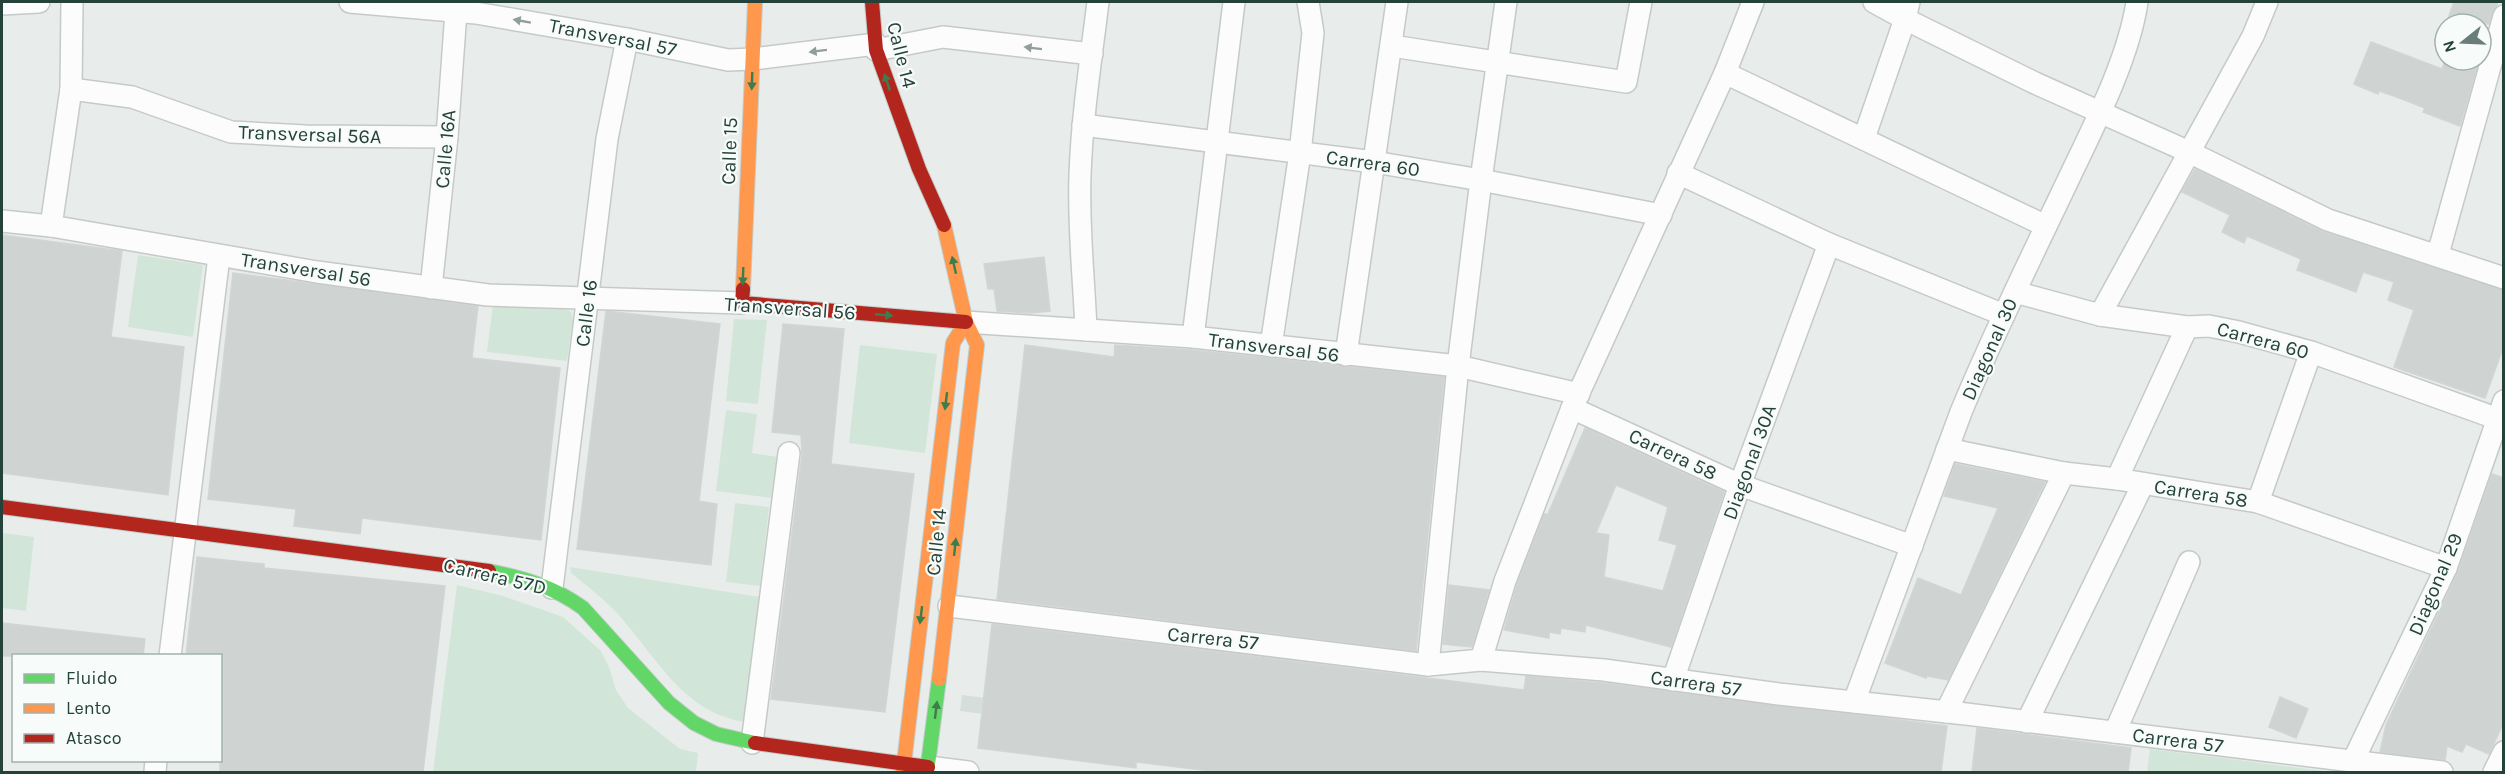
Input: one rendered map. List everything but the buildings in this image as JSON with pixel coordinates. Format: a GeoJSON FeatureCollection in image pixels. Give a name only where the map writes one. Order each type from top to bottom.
{"type":"FeatureCollection","features":[{"type":"Feature","properties":{"kind":"street"},"geometry":{"type":"LineString","coordinates":[[2,4],[39,2]]}},
{"type":"Feature","properties":{"kind":"street"},"geometry":{"type":"LineString","coordinates":[[51,226],[71,89],[72,2]]}},
{"type":"Feature","properties":{"kind":"street","name":"Transversal 57"},"geometry":{"type":"LineString","coordinates":[[350,2],[456,11],[627,39],[717,59],[753,59],[876,47],[943,37],[1092,54]]}},
{"type":"Feature","properties":{"kind":"street","name":"Calle 15"},"geometry":{"type":"LineString","coordinates":[[742,303],[755,2]]}},
{"type":"Feature","properties":{"kind":"street","name":"Calle 14"},"geometry":{"type":"LineString","coordinates":[[872,2],[876,47],[919,169],[946,230],[966,322],[977,345],[949,606],[927,770]]}},
{"type":"Feature","properties":{"kind":"street"},"geometry":{"type":"LineString","coordinates":[[1086,330],[1080,223],[1083,125],[1098,2]]}},
{"type":"Feature","properties":{"kind":"street"},"geometry":{"type":"LineString","coordinates":[[1194,337],[1234,2]]}},
{"type":"Feature","properties":{"kind":"street"},"geometry":{"type":"LineString","coordinates":[[1271,346],[1300,153],[1313,33],[1308,2]]}},
{"type":"Feature","properties":{"kind":"street"},"geometry":{"type":"LineString","coordinates":[[1346,355],[1397,2]]}},
{"type":"Feature","properties":{"kind":"street"},"geometry":{"type":"LineString","coordinates":[[1428,664],[1458,366],[1506,2]]}},
{"type":"Feature","properties":{"kind":"street"},"geometry":{"type":"LineString","coordinates":[[1392,46],[1626,82],[1641,2]]}},
{"type":"Feature","properties":{"kind":"street"},"geometry":{"type":"LineString","coordinates":[[1481,660],[1505,581],[1575,401],[1725,73],[1753,2]]}},
{"type":"Feature","properties":{"kind":"street"},"geometry":{"type":"LineString","coordinates":[[1874,2],[1907,10],[2100,113],[2189,152],[2328,220],[2438,254],[2504,278]]}},
{"type":"Feature","properties":{"kind":"street","name":"Diagonal 30"},"geometry":{"type":"LineString","coordinates":[[1854,702],[1947,449],[1980,367],[2100,113],[2134,21],[2137,2]]}},
{"type":"Feature","properties":{"kind":"street"},"geometry":{"type":"LineString","coordinates":[[2100,315],[2253,36],[2267,2]]}},
{"type":"Feature","properties":{"kind":"street"},"geometry":{"type":"LineString","coordinates":[[1864,138],[1907,10]]}},
{"type":"Feature","properties":{"kind":"street","name":"Calle 16A"},"geometry":{"type":"LineString","coordinates":[[431,288],[447,137],[456,11]]}},
{"type":"Feature","properties":{"kind":"street"},"geometry":{"type":"LineString","coordinates":[[2438,254],[2504,16]]}},
{"type":"Feature","properties":{"kind":"street","name":"Calle 16"},"geometry":{"type":"LineString","coordinates":[[552,588],[607,139],[627,39]]}},
{"type":"Feature","properties":{"kind":"street"},"geometry":{"type":"LineString","coordinates":[[1725,73],[2046,226]]}},
{"type":"Feature","properties":{"kind":"street","name":"Transversal 56A"},"geometry":{"type":"LineString","coordinates":[[71,89],[132,97],[231,132],[305,136],[447,137]]}},
{"type":"Feature","properties":{"kind":"street","name":"Carrera 60"},"geometry":{"type":"LineString","coordinates":[[1083,125],[1374,162],[1661,215]]}},
{"type":"Feature","properties":{"kind":"street"},"geometry":{"type":"LineString","coordinates":[[1678,173],[1829,244],[2004,315]]}},
{"type":"Feature","properties":{"kind":"street","name":"Transversal 56"},"geometry":{"type":"LineString","coordinates":[[2,221],[51,226],[219,256],[488,295],[742,303],[966,322],[1194,337],[1458,366],[1575,401]]}},
{"type":"Feature","properties":{"kind":"street","name":"Diagonal 30A"},"geometry":{"type":"LineString","coordinates":[[1673,680],[1740,485],[1829,244]]}},
{"type":"Feature","properties":{"kind":"street"},"geometry":{"type":"LineString","coordinates":[[170,654],[219,256]]}},
{"type":"Feature","properties":{"kind":"street","name":"Carrera 60"},"geometry":{"type":"LineString","coordinates":[[2015,292],[2100,315],[2187,327],[2210,326],[2311,352],[2501,414]]}},
{"type":"Feature","properties":{"kind":"street","name":"Calle 14"},"geometry":{"type":"LineString","coordinates":[[903,768],[953,343],[966,322]]}},
{"type":"Feature","properties":{"kind":"street"},"geometry":{"type":"LineString","coordinates":[[2117,479],[2187,327]]}},
{"type":"Feature","properties":{"kind":"street"},"geometry":{"type":"LineString","coordinates":[[2258,502],[2311,352]]}},
{"type":"Feature","properties":{"kind":"street","name":"Carrera 58"},"geometry":{"type":"LineString","coordinates":[[1575,401],[1740,485],[1912,546]]}},
{"type":"Feature","properties":{"kind":"street","name":"Diagonal 29"},"geometry":{"type":"LineString","coordinates":[[2353,761],[2446,568],[2501,414]]}},
{"type":"Feature","properties":{"kind":"street","name":"Carrera 58"},"geometry":{"type":"LineString","coordinates":[[1947,449],[2064,473],[2117,479],[2258,502],[2446,568]]}},
{"type":"Feature","properties":{"kind":"street"},"geometry":{"type":"LineString","coordinates":[[752,744],[789,453]]}},
{"type":"Feature","properties":{"kind":"street"},"geometry":{"type":"LineString","coordinates":[[1946,712],[2064,473]]}},
{"type":"Feature","properties":{"kind":"street"},"geometry":{"type":"LineString","coordinates":[[2027,722],[2142,484]]}},
{"type":"Feature","properties":{"kind":"street","name":"Carrera 57D"},"geometry":{"type":"LineString","coordinates":[[2,507],[460,566],[509,575],[552,588],[583,608],[669,703],[694,723],[716,734],[752,744],[903,768],[968,772]]}},
{"type":"Feature","properties":{"kind":"street"},"geometry":{"type":"LineString","coordinates":[[2115,732],[2189,562]]}},
{"type":"Feature","properties":{"kind":"street","name":"Carrera 57"},"geometry":{"type":"LineString","coordinates":[[949,606],[1428,664],[1481,660],[1604,670],[2442,772]]}},
{"type":"Feature","properties":{"kind":"street"},"geometry":{"type":"LineString","coordinates":[[2494,772],[2504,752]]}},
{"type":"Feature","properties":{"kind":"shaded area"},"geometry":{"type":"Polygon","coordinates":[[[962,695],[1018,702],[1016,718],[960,711],[962,695]]]}},
{"type":"Feature","properties":{"kind":"green space"},"geometry":{"type":"Polygon","coordinates":[[[138,255],[203,265],[193,337],[128,327],[138,255]]]}},
{"type":"Feature","properties":{"kind":"green space"},"geometry":{"type":"Polygon","coordinates":[[[493,305],[564,308],[571,312],[573,320],[567,361],[487,352],[493,305]]]}},
{"type":"Feature","properties":{"kind":"green space"},"geometry":{"type":"Polygon","coordinates":[[[734,319],[767,320],[758,404],[726,401],[734,319]]]}},
{"type":"Feature","properties":{"kind":"green space"},"geometry":{"type":"Polygon","coordinates":[[[860,345],[937,354],[925,453],[849,443],[860,345]]]}},
{"type":"Feature","properties":{"kind":"green space"},"geometry":{"type":"Polygon","coordinates":[[[726,410],[757,414],[752,453],[784,458],[780,499],[716,491],[726,410]]]}},
{"type":"Feature","properties":{"kind":"green space"},"geometry":{"type":"Polygon","coordinates":[[[735,503],[769,507],[760,586],[726,582],[735,503]]]}},
{"type":"Feature","properties":{"kind":"green space"},"geometry":{"type":"Polygon","coordinates":[[[2,533],[34,537],[26,611],[2,608],[2,533]]]}},
{"type":"Feature","properties":{"kind":"green space"},"geometry":{"type":"Polygon","coordinates":[[[570,567],[760,597],[745,722],[722,716],[702,706],[684,692],[668,676],[625,622],[609,605],[571,573],[570,567]]]}},
{"type":"Feature","properties":{"kind":"green space"},"geometry":{"type":"Polygon","coordinates":[[[457,585],[503,596],[563,617],[601,651],[616,690],[628,708],[680,749],[698,753],[696,772],[433,772],[457,585]]]}},
{"type":"Feature","properties":{"kind":"green space"},"geometry":{"type":"Polygon","coordinates":[[[2150,749],[2331,772],[2147,772],[2150,749]]]}},
{"type":"Feature","properties":{"kind":"traffic: fast"},"geometry":{"type":"LineString","coordinates":[[489,571],[538,584],[561,594],[583,608],[669,703],[694,723],[716,734],[755,743]]}},
{"type":"Feature","properties":{"kind":"traffic: fast"},"geometry":{"type":"LineString","coordinates":[[927,772],[939,679]]}},
{"type":"Feature","properties":{"kind":"traffic: slow"},"geometry":{"type":"LineString","coordinates":[[743,289],[755,2]]}},
{"type":"Feature","properties":{"kind":"traffic: slow"},"geometry":{"type":"LineString","coordinates":[[939,679],[977,345],[966,322],[944,225]]}},
{"type":"Feature","properties":{"kind":"traffic: slow"},"geometry":{"type":"LineString","coordinates":[[903,772],[953,343],[966,322]]}},
{"type":"Feature","properties":{"kind":"traffic: jam"},"geometry":{"type":"LineString","coordinates":[[872,2],[876,50],[919,169],[944,225]]}},
{"type":"Feature","properties":{"kind":"traffic: jam"},"geometry":{"type":"LineString","coordinates":[[743,289],[742,303],[966,322]]}},
{"type":"Feature","properties":{"kind":"traffic: jam"},"geometry":{"type":"LineString","coordinates":[[2,507],[489,571]]}},
{"type":"Feature","properties":{"kind":"traffic: jam"},"geometry":{"type":"LineString","coordinates":[[755,743],[928,767]]}}]}
